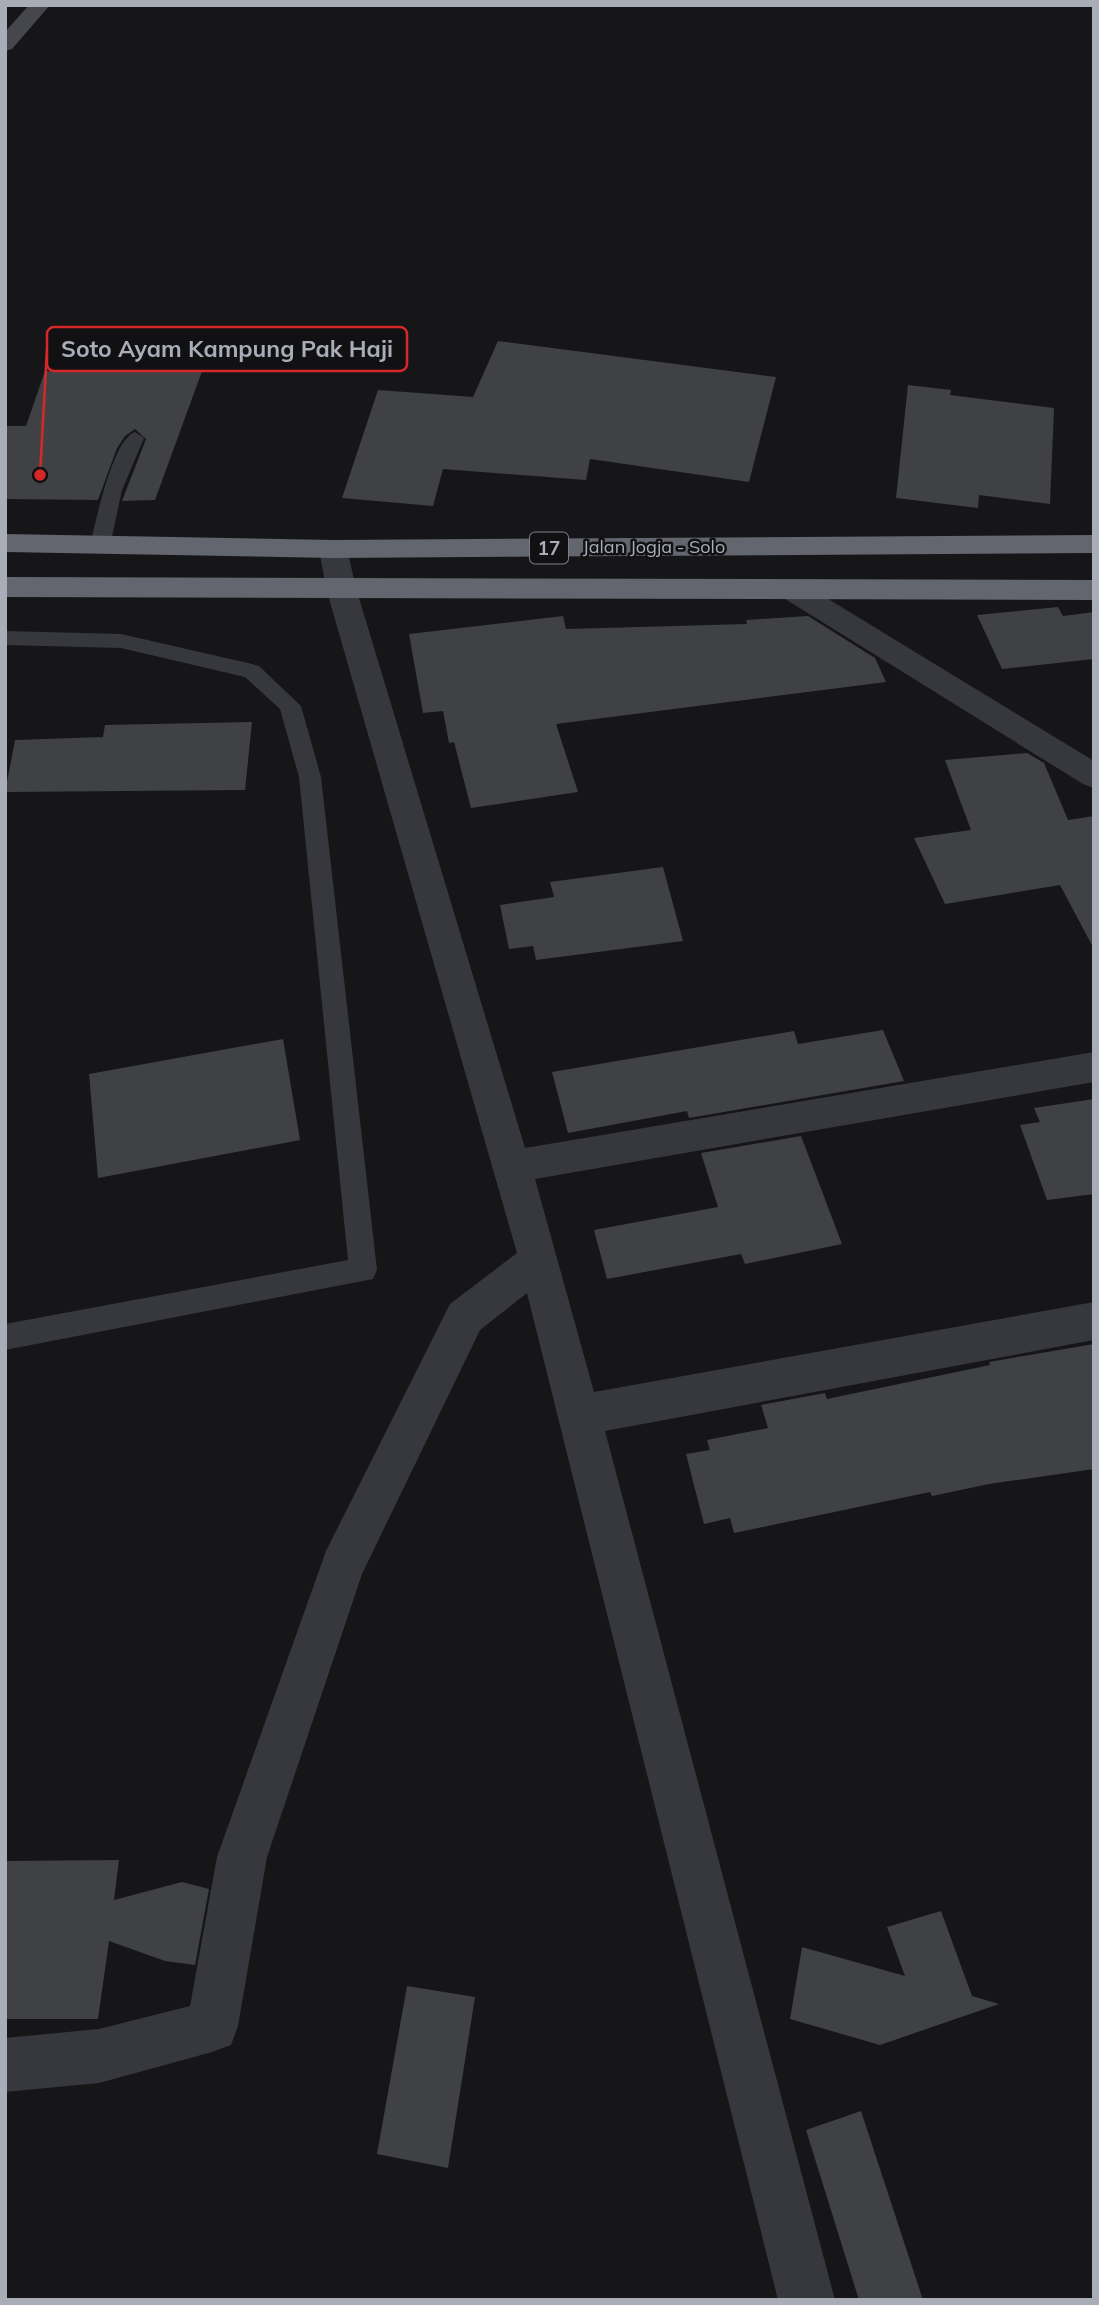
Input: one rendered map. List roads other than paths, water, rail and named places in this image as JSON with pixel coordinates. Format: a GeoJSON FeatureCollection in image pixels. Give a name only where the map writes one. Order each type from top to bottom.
{"type":"FeatureCollection","features":[{"type":"Feature","properties":{"kind":"highway","name":"Jalan Jogja - Solo"},"geometry":{"type":"LineString","coordinates":[[5,543],[100,546],[337,568],[792,590],[1094,590]]}},
{"type":"Feature","properties":{"kind":"highway","name":"Jalan Jogja - Solo"},"geometry":{"type":"LineString","coordinates":[[5,587],[337,568],[1094,544]]}},
{"type":"Feature","properties":{"kind":"main road"},"geometry":{"type":"LineString","coordinates":[[5,45],[40,5]]}},
{"type":"Feature","properties":{"kind":"street"},"geometry":{"type":"LineString","coordinates":[[337,568],[539,1260],[807,2300]]}},
{"type":"Feature","properties":{"kind":"street"},"geometry":{"type":"LineString","coordinates":[[792,590],[1094,776]]}},
{"type":"Feature","properties":{"kind":"street"},"geometry":{"type":"LineString","coordinates":[[510,1167],[1094,1067]]}},
{"type":"Feature","properties":{"kind":"street"},"geometry":{"type":"LineString","coordinates":[[5,2065],[99,2056],[212,2026],[242,1857],[342,1567],[465,1317],[539,1260]]}},
{"type":"Feature","properties":{"kind":"street"},"geometry":{"type":"LineString","coordinates":[[581,1415],[1094,1321]]}},
{"type":"Feature","properties":{"kind":"lane"},"geometry":{"type":"LineString","coordinates":[[100,546],[113,490],[135,438]]}},
{"type":"Feature","properties":{"kind":"lane"},"geometry":{"type":"LineString","coordinates":[[5,638],[121,641],[251,671],[290,706],[310,777],[363,1270],[5,1336]]}},
{"type":"Feature","properties":{"kind":"place","name":"Soto Ayam Kampung Pak Haji"},"geometry":{"type":"Point","coordinates":[40,475]}}]}
